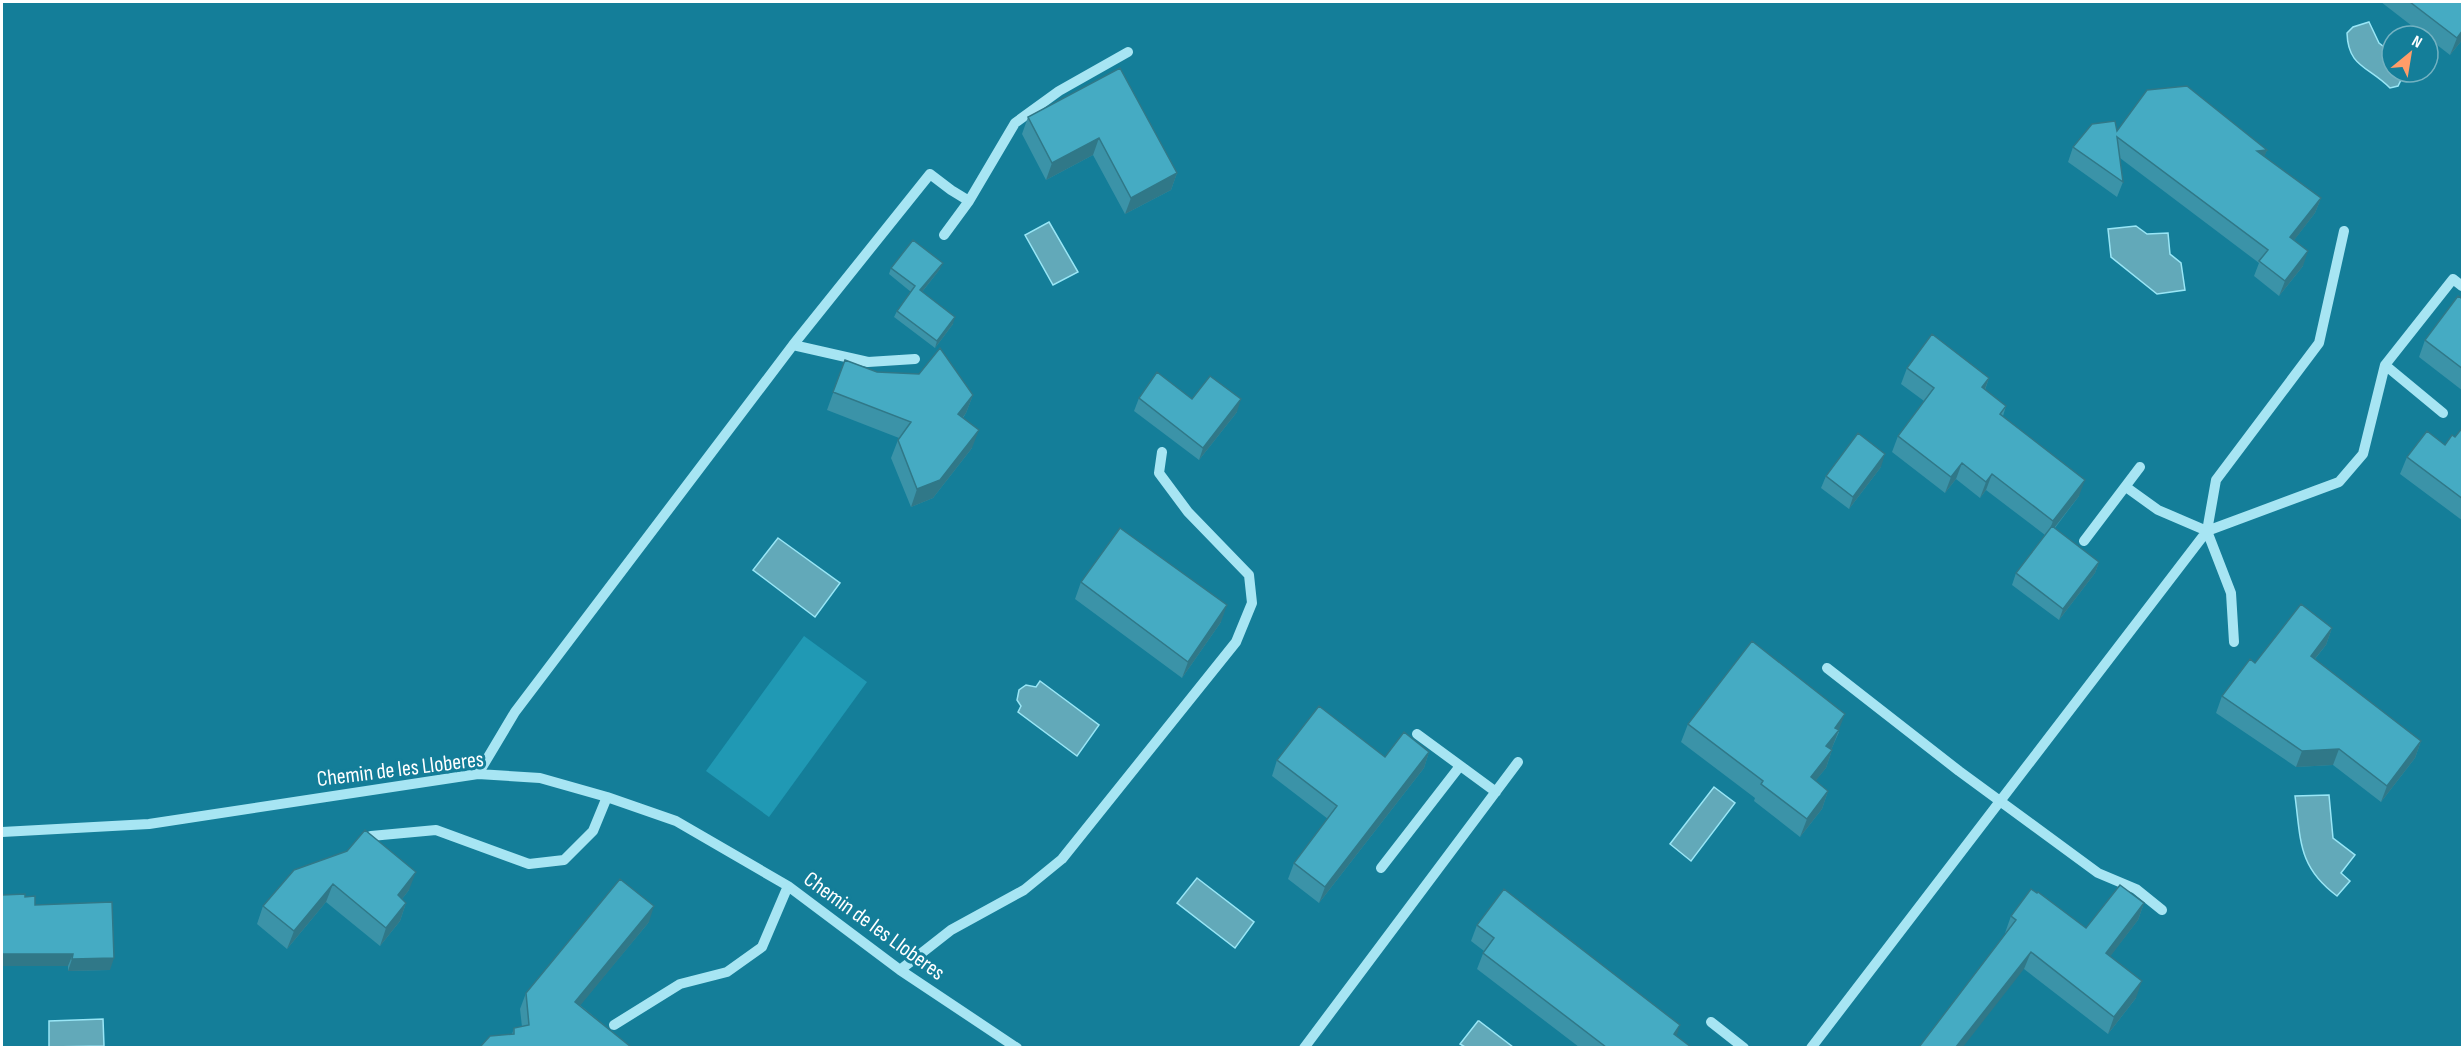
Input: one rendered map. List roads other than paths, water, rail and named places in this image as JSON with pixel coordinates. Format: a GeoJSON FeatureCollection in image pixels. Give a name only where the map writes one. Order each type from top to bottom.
{"type":"FeatureCollection","features":[{"type":"Feature","properties":{"kind":"street"},"geometry":{"type":"LineString","coordinates":[[944,235],[969,201],[1015,123],[1059,91],[1128,52]]}},
{"type":"Feature","properties":{"kind":"street"},"geometry":{"type":"LineString","coordinates":[[478,774],[515,712],[793,345],[930,174],[969,201]]}},
{"type":"Feature","properties":{"kind":"street"},"geometry":{"type":"LineString","coordinates":[[1811,1047],[2207,531],[2216,480],[2319,343],[2344,231]]}},
{"type":"Feature","properties":{"kind":"street"},"geometry":{"type":"LineString","coordinates":[[2126,486],[2158,510],[2207,531],[2339,482],[2363,454],[2385,365],[2453,279],[2463,286]]}},
{"type":"Feature","properties":{"kind":"street"},"geometry":{"type":"LineString","coordinates":[[793,345],[868,362],[915,359]]}},
{"type":"Feature","properties":{"kind":"street"},"geometry":{"type":"LineString","coordinates":[[2385,365],[2443,413]]}},
{"type":"Feature","properties":{"kind":"street"},"geometry":{"type":"LineString","coordinates":[[900,970],[951,930],[1024,890],[1062,859],[1236,642],[1252,603],[1249,575],[1188,512],[1159,473],[1162,452]]}},
{"type":"Feature","properties":{"kind":"street"},"geometry":{"type":"LineString","coordinates":[[2084,541],[2140,467]]}},
{"type":"Feature","properties":{"kind":"street"},"geometry":{"type":"LineString","coordinates":[[2207,531],[2231,593],[2234,642]]}},
{"type":"Feature","properties":{"kind":"street"},"geometry":{"type":"LineString","coordinates":[[1827,668],[1959,771],[2098,873],[2136,889],[2162,910]]}},
{"type":"Feature","properties":{"kind":"street"},"geometry":{"type":"LineString","coordinates":[[1417,734],[1496,792]]}},
{"type":"Feature","properties":{"kind":"street"},"geometry":{"type":"LineString","coordinates":[[1304,1047],[1518,762]]}},
{"type":"Feature","properties":{"kind":"street"},"geometry":{"type":"LineString","coordinates":[[1381,868],[1460,766]]}},
{"type":"Feature","properties":{"kind":"street","name":"Chemin de les Lloberes"},"geometry":{"type":"LineString","coordinates":[[2,831],[149,824],[478,774],[540,777],[607,797],[676,822],[789,886],[900,970],[1017,1047]]}},
{"type":"Feature","properties":{"kind":"street"},"geometry":{"type":"LineString","coordinates":[[371,836],[436,830],[529,864],[564,860],[593,831],[607,797]]}},
{"type":"Feature","properties":{"kind":"street"},"geometry":{"type":"LineString","coordinates":[[614,1025],[680,984],[727,972],[762,947],[789,886]]}},
{"type":"Feature","properties":{"kind":"street"},"geometry":{"type":"LineString","coordinates":[[1711,1022],[1744,1047]]}}]}
